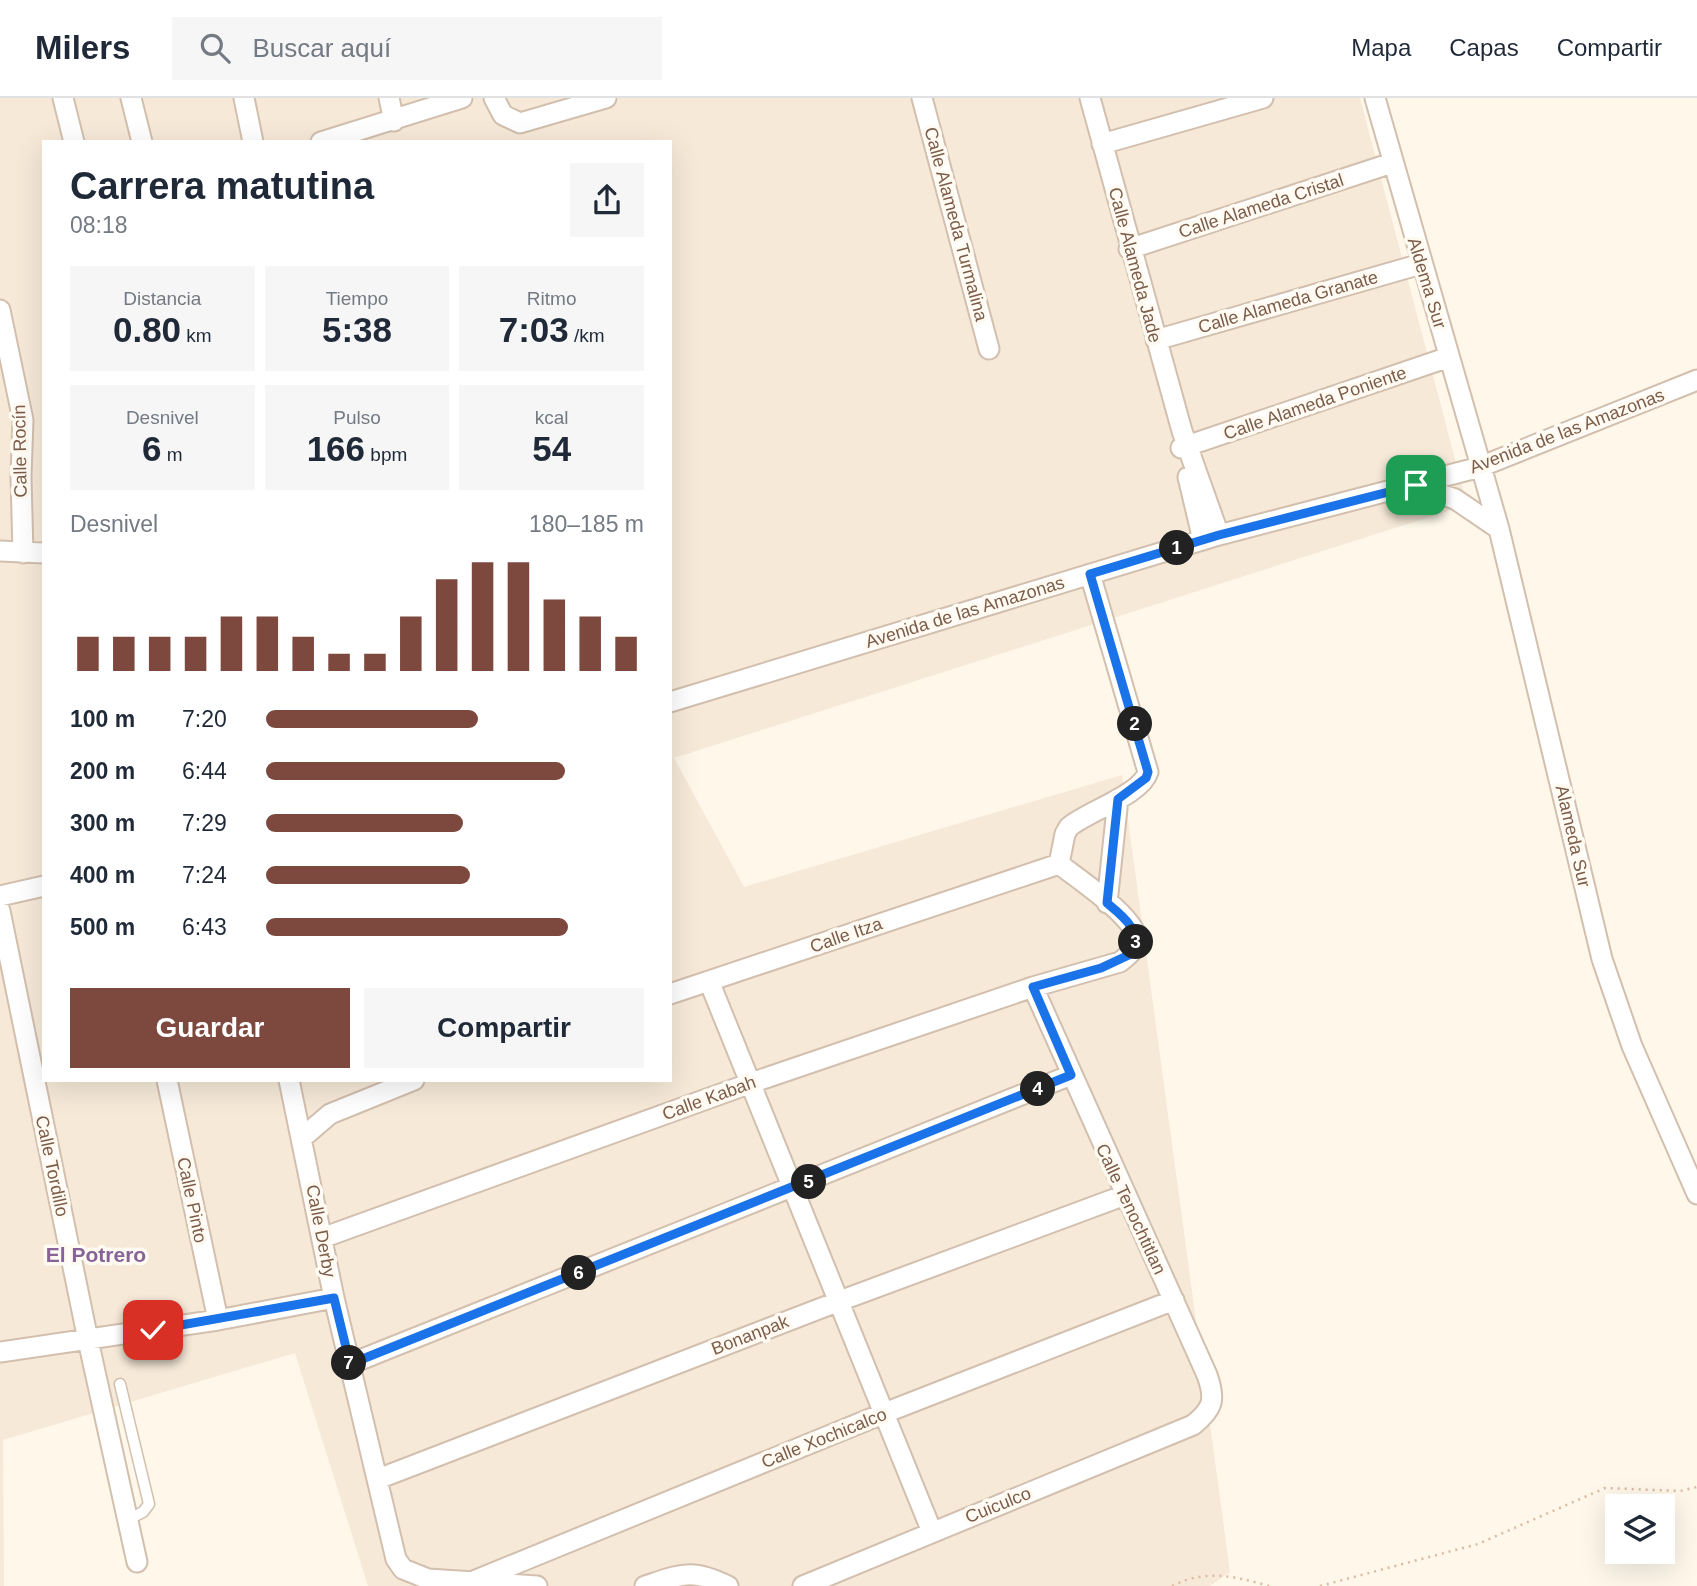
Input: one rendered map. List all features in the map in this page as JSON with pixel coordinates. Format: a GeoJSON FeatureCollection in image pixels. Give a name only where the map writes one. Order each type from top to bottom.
{"type":"FeatureCollection","features":[{"type":"Feature","properties":{"kind":"street"},"geometry":{"type":"LineString","coordinates":[[63,98],[74,140]]}},
{"type":"Feature","properties":{"kind":"street"},"geometry":{"type":"LineString","coordinates":[[131,98],[142,140]]}},
{"type":"Feature","properties":{"kind":"street"},"geometry":{"type":"LineString","coordinates":[[244,98],[253,140]]}},
{"type":"Feature","properties":{"kind":"street"},"geometry":{"type":"LineString","coordinates":[[389,98],[394,121]]}},
{"type":"Feature","properties":{"kind":"street"},"geometry":{"type":"LineString","coordinates":[[328,140],[462,98]]}},
{"type":"Feature","properties":{"kind":"street"},"geometry":{"type":"LineString","coordinates":[[494,98],[503,115],[512,122],[531,121],[603,98]]}},
{"type":"Feature","properties":{"kind":"street","name":"Calle Alameda Turmalina"},"geometry":{"type":"LineString","coordinates":[[922,98],[989,349]]}},
{"type":"Feature","properties":{"kind":"street","name":"Calle Alameda Jade"},"geometry":{"type":"LineString","coordinates":[[1090,98],[1129,249],[1211,538]]}},
{"type":"Feature","properties":{"kind":"street"},"geometry":{"type":"LineString","coordinates":[[1102,144],[1263,98]]}},
{"type":"Feature","properties":{"kind":"street","name":"Aldema Sur"},"geometry":{"type":"LineString","coordinates":[[1375,98],[1480,467]]}},
{"type":"Feature","properties":{"kind":"street","name":"Calle Alameda Cristal"},"geometry":{"type":"LineString","coordinates":[[1129,249],[1392,163]]}},
{"type":"Feature","properties":{"kind":"street","name":"Calle Alameda Granate"},"geometry":{"type":"LineString","coordinates":[[1156,340],[1421,264]]}},
{"type":"Feature","properties":{"kind":"street","name":"Calle Rocín"},"geometry":{"type":"LineString","coordinates":[[0,310],[23,420],[23,553]]}},
{"type":"Feature","properties":{"kind":"street","name":"Calle Alameda Poniente"},"geometry":{"type":"LineString","coordinates":[[1184,442],[1449,357]]}},
{"type":"Feature","properties":{"kind":"street","name":"Avenida de las Amazonas"},"geometry":{"type":"LineString","coordinates":[[672,701],[1211,538],[1480,467],[1697,380]]}},
{"type":"Feature","properties":{"kind":"street","name":"Alameda Sur"},"geometry":{"type":"LineString","coordinates":[[1480,467],[1499,529],[1602,959],[1632,1046],[1697,1194]]}},
{"type":"Feature","properties":{"kind":"street"},"geometry":{"type":"LineString","coordinates":[[1416,485],[1455,499],[1499,529]]}},
{"type":"Feature","properties":{"kind":"street"},"geometry":{"type":"LineString","coordinates":[[0,551],[42,553]]}},
{"type":"Feature","properties":{"kind":"street"},"geometry":{"type":"LineString","coordinates":[[1090,574],[1148,772],[1146,778],[1118,799],[1069,827],[1059,864],[1107,903]]}},
{"type":"Feature","properties":{"kind":"street"},"geometry":{"type":"LineString","coordinates":[[1107,903],[1118,799]]}},
{"type":"Feature","properties":{"kind":"street","name":"Calle Itza"},"geometry":{"type":"LineString","coordinates":[[672,993],[1059,864]]}},
{"type":"Feature","properties":{"kind":"street"},"geometry":{"type":"LineString","coordinates":[[0,896],[42,887]]}},
{"type":"Feature","properties":{"kind":"street","name":"Calle Kabah"},"geometry":{"type":"LineString","coordinates":[[322,1238],[751,1083],[1033,987],[1101,968],[1131,954],[1136,945],[1133,928],[1107,903]]}},
{"type":"Feature","properties":{"kind":"street","name":"Calle Tordillo"},"geometry":{"type":"LineString","coordinates":[[0,911],[88,1340],[137,1562]]}},
{"type":"Feature","properties":{"kind":"street"},"geometry":{"type":"LineString","coordinates":[[709,981],[795,1188],[836,1302],[932,1532]]}},
{"type":"Feature","properties":{"kind":"street","name":"Calle Tenochtitlan"},"geometry":{"type":"LineString","coordinates":[[1033,987],[1214,1392],[1210,1412],[1193,1425]]}},
{"type":"Feature","properties":{"kind":"street"},"geometry":{"type":"LineString","coordinates":[[350,1364],[795,1188],[1071,1075]]}},
{"type":"Feature","properties":{"kind":"street","name":"Calle Pinto"},"geometry":{"type":"LineString","coordinates":[[167,1082],[218,1320]]}},
{"type":"Feature","properties":{"kind":"street","name":"Calle Derby"},"geometry":{"type":"LineString","coordinates":[[289,1082],[334,1298],[392,1546],[403,1569],[414,1575],[428,1579],[476,1580]]}},
{"type":"Feature","properties":{"kind":"street"},"geometry":{"type":"LineString","coordinates":[[302,1138],[330,1114],[409,1082]]}},
{"type":"Feature","properties":{"kind":"street","name":"Bonanpak"},"geometry":{"type":"LineString","coordinates":[[377,1479],[836,1302],[1125,1195]]}},
{"type":"Feature","properties":{"kind":"street"},"geometry":{"type":"LineString","coordinates":[[0,1352],[218,1320],[334,1298]]}},
{"type":"Feature","properties":{"kind":"street","name":"Calle Xochicalco"},"geometry":{"type":"LineString","coordinates":[[476,1580],[882,1414],[1174,1300]]}},
{"type":"Feature","properties":{"kind":"street","name":"Cuiculco"},"geometry":{"type":"LineString","coordinates":[[803,1586],[1193,1425]]}},
{"type":"Feature","properties":{"kind":"street"},"geometry":{"type":"LineString","coordinates":[[645,1586],[687,1572],[706,1575],[728,1586]]}},
{"type":"Feature","properties":{"kind":"street"},"geometry":{"type":"LineString","coordinates":[[476,1580],[537,1586]]}},
{"type":"Feature","properties":{"kind":"lane"},"geometry":{"type":"LineString","coordinates":[[120,1384],[149,1504],[142,1512],[127,1520]]}},
{"type":"Feature","properties":{"kind":"path"},"geometry":{"type":"LineString","coordinates":[[1320,1586],[1478,1544],[1605,1488],[1680,1491],[1697,1487]]}},
{"type":"Feature","properties":{"kind":"path"},"geometry":{"type":"LineString","coordinates":[[1172,1586],[1197,1577],[1216,1574],[1232,1575],[1269,1586]]}},
{"type":"Feature","properties":{"kind":"shaded area"},"geometry":{"type":"Polygon","coordinates":[[[0,98],[1360,98],[1467,505],[674,758],[744,887],[1122,775],[1230,1572],[1210,1586],[368,1586],[295,1353],[3,1440],[4,1586],[0,1586],[0,98]]]}},
{"type":"Feature","properties":{"kind":"district","name":"El Potrero"},"geometry":{"type":"Point","coordinates":[96,1255]}},
{"type":"Feature","properties":{"kind":"route"},"geometry":{"type":"LineString","coordinates":[[153,1330],[334,1298],[350,1364],[990,1110],[1071,1075],[1033,987],[1120,962],[1131,954],[1136,945],[1133,928],[1107,903],[1118,799],[1146,778],[1148,772],[1090,574],[1219,535],[1416,485]]}}]}
